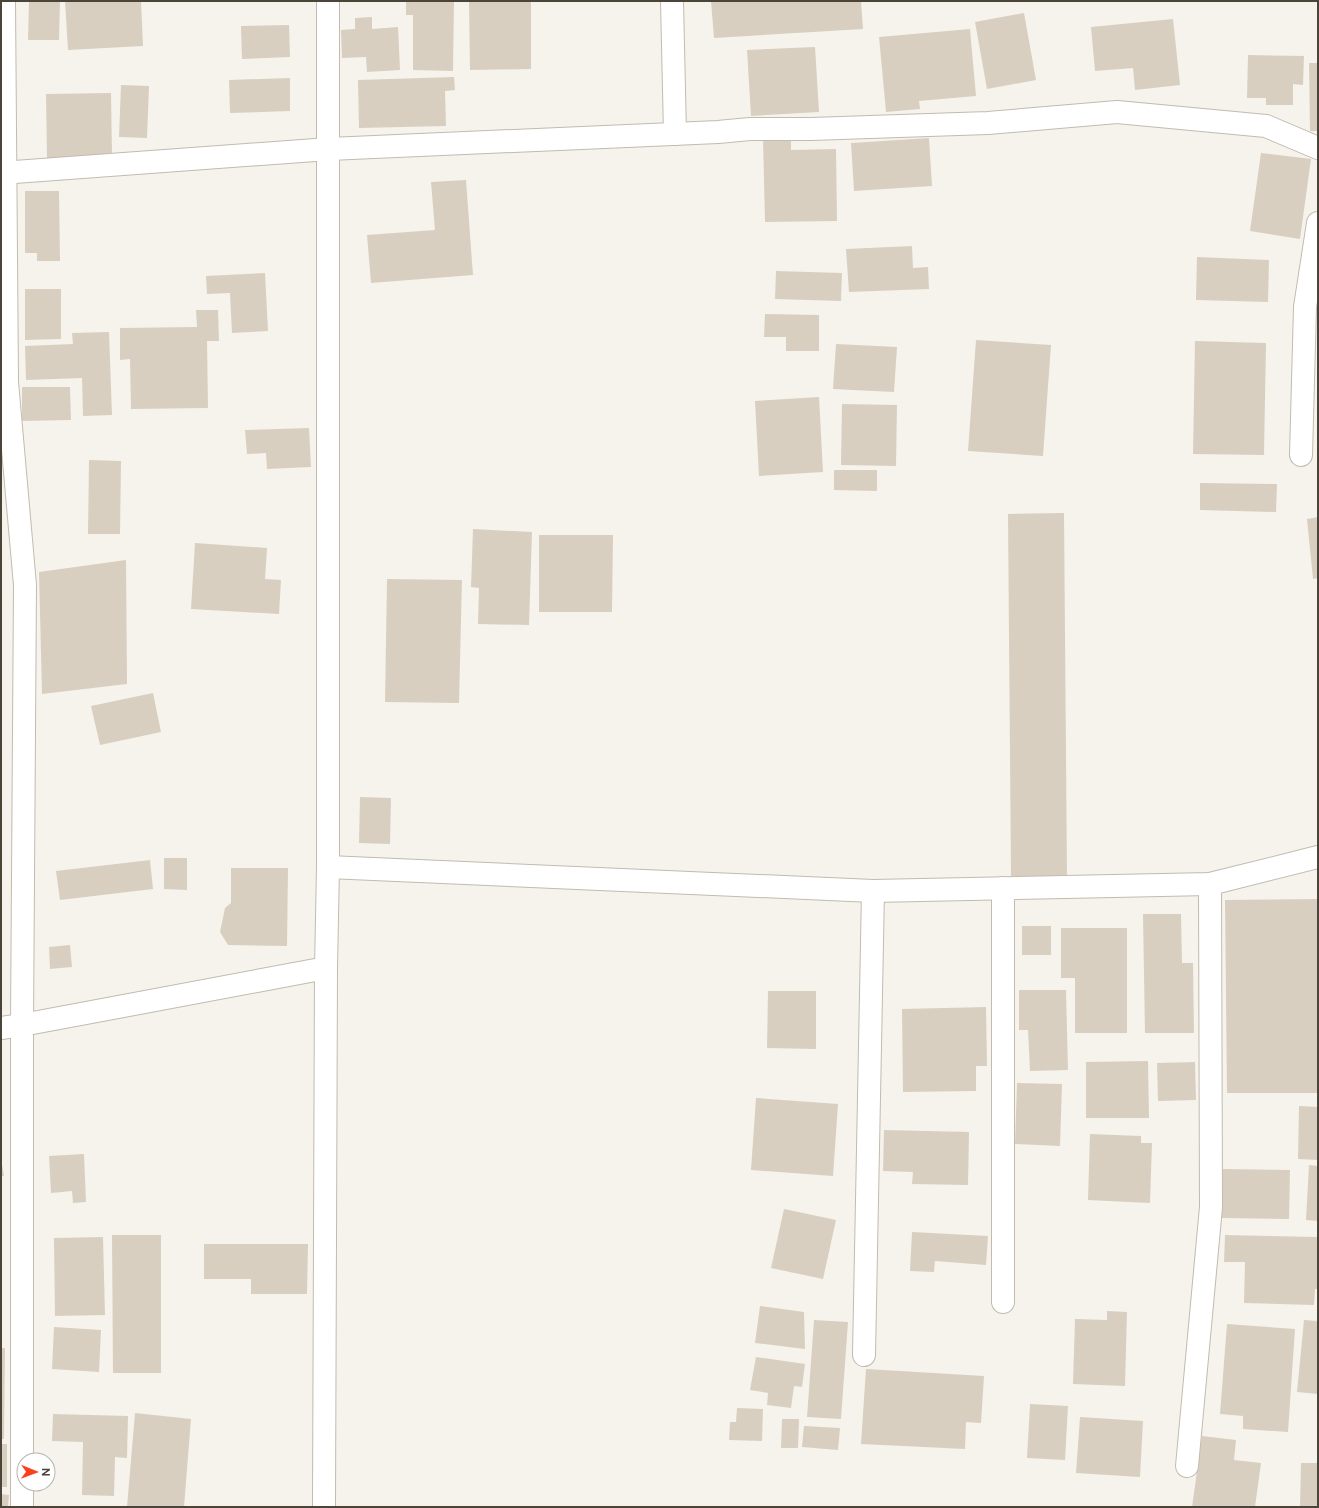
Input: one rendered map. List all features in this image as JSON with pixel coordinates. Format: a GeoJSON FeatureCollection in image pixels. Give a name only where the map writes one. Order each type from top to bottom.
{"type":"FeatureCollection","features":[{"type":"Feature","properties":{"kind":"street"},"geometry":{"type":"LineString","coordinates":[[4,1],[3,173],[7,382],[25,585],[11,1027],[22,1507]]}},
{"type":"Feature","properties":{"kind":"street"},"geometry":{"type":"LineString","coordinates":[[324,1507],[326,968],[328,867],[328,1]]}},
{"type":"Feature","properties":{"kind":"street"},"geometry":{"type":"LineString","coordinates":[[672,1],[675,134]]}},
{"type":"Feature","properties":{"kind":"street"},"geometry":{"type":"LineString","coordinates":[[3,173],[329,149],[718,132],[750,129],[811,129],[988,123],[1117,112],[1266,126],[1318,148]]}},
{"type":"Feature","properties":{"kind":"street"},"geometry":{"type":"LineString","coordinates":[[1301,455],[1305,306],[1318,223]]}},
{"type":"Feature","properties":{"kind":"street"},"geometry":{"type":"LineString","coordinates":[[328,867],[873,892],[1210,884],[1318,857]]}},
{"type":"Feature","properties":{"kind":"street"},"geometry":{"type":"LineString","coordinates":[[1187,1466],[1211,1207],[1210,884]]}},
{"type":"Feature","properties":{"kind":"street"},"geometry":{"type":"LineString","coordinates":[[1003,888],[1003,1302]]}},
{"type":"Feature","properties":{"kind":"street"},"geometry":{"type":"LineString","coordinates":[[864,1355],[873,892]]}},
{"type":"Feature","properties":{"kind":"street"},"geometry":{"type":"LineString","coordinates":[[11,1027],[326,968]]}},
{"type":"Feature","properties":{"kind":"building"},"geometry":{"type":"Polygon","coordinates":[[[29,1],[60,1],[59,40],[28,40],[29,1]]]}},
{"type":"Feature","properties":{"kind":"building"},"geometry":{"type":"Polygon","coordinates":[[[65,1],[141,1],[143,46],[68,50],[65,1]]]}},
{"type":"Feature","properties":{"kind":"building"},"geometry":{"type":"Polygon","coordinates":[[[406,1],[454,1],[453,71],[413,70],[413,15],[406,15],[406,1]]]}},
{"type":"Feature","properties":{"kind":"building"},"geometry":{"type":"Polygon","coordinates":[[[469,1],[531,1],[531,69],[470,70],[469,1]]]}},
{"type":"Feature","properties":{"kind":"building"},"geometry":{"type":"Polygon","coordinates":[[[711,1],[861,1],[863,29],[714,38],[711,1]]]}},
{"type":"Feature","properties":{"kind":"building"},"geometry":{"type":"Polygon","coordinates":[[[1024,13],[1036,80],[987,89],[975,22],[1024,13]]]}},
{"type":"Feature","properties":{"kind":"building"},"geometry":{"type":"Polygon","coordinates":[[[372,17],[372,29],[398,27],[400,70],[367,72],[366,57],[342,58],[341,30],[355,29],[355,18],[372,17]]]}},
{"type":"Feature","properties":{"kind":"building"},"geometry":{"type":"Polygon","coordinates":[[[1173,19],[1180,85],[1135,90],[1133,68],[1095,71],[1091,27],[1173,19]]]}},
{"type":"Feature","properties":{"kind":"building"},"geometry":{"type":"Polygon","coordinates":[[[289,25],[290,57],[242,59],[241,26],[289,25]]]}},
{"type":"Feature","properties":{"kind":"building"},"geometry":{"type":"Polygon","coordinates":[[[970,29],[976,96],[919,101],[920,109],[886,112],[879,37],[970,29]]]}},
{"type":"Feature","properties":{"kind":"building"},"geometry":{"type":"Polygon","coordinates":[[[815,47],[819,112],[751,116],[747,50],[815,47]]]}},
{"type":"Feature","properties":{"kind":"building"},"geometry":{"type":"Polygon","coordinates":[[[1248,55],[1304,56],[1303,85],[1293,84],[1293,105],[1266,105],[1266,98],[1247,98],[1248,55]]]}},
{"type":"Feature","properties":{"kind":"building"},"geometry":{"type":"Polygon","coordinates":[[[1309,63],[1318,63],[1318,131],[1310,131],[1309,63]]]}},
{"type":"Feature","properties":{"kind":"building"},"geometry":{"type":"Polygon","coordinates":[[[454,77],[455,90],[445,91],[446,126],[359,128],[358,80],[454,77]]]}},
{"type":"Feature","properties":{"kind":"building"},"geometry":{"type":"Polygon","coordinates":[[[290,78],[290,111],[230,113],[229,80],[290,78]]]}},
{"type":"Feature","properties":{"kind":"building"},"geometry":{"type":"Polygon","coordinates":[[[121,85],[149,86],[147,138],[119,137],[121,85]]]}},
{"type":"Feature","properties":{"kind":"building"},"geometry":{"type":"Polygon","coordinates":[[[111,93],[112,157],[47,158],[46,94],[111,93]]]}},
{"type":"Feature","properties":{"kind":"building"},"geometry":{"type":"Polygon","coordinates":[[[791,137],[791,150],[836,149],[837,221],[765,222],[763,138],[791,137]]]}},
{"type":"Feature","properties":{"kind":"building"},"geometry":{"type":"Polygon","coordinates":[[[929,138],[932,186],[854,191],[851,143],[929,138]]]}},
{"type":"Feature","properties":{"kind":"building"},"geometry":{"type":"Polygon","coordinates":[[[1261,153],[1311,159],[1300,239],[1250,231],[1261,153]]]}},
{"type":"Feature","properties":{"kind":"building"},"geometry":{"type":"Polygon","coordinates":[[[466,180],[473,275],[371,283],[367,235],[435,230],[431,182],[466,180]]]}},
{"type":"Feature","properties":{"kind":"building"},"geometry":{"type":"Polygon","coordinates":[[[25,191],[59,191],[60,261],[37,261],[37,253],[25,253],[25,191]]]}},
{"type":"Feature","properties":{"kind":"building"},"geometry":{"type":"Polygon","coordinates":[[[912,246],[913,268],[928,267],[929,289],[849,292],[846,249],[912,246]]]}},
{"type":"Feature","properties":{"kind":"building"},"geometry":{"type":"Polygon","coordinates":[[[1197,257],[1269,260],[1268,302],[1196,300],[1197,257]]]}},
{"type":"Feature","properties":{"kind":"building"},"geometry":{"type":"Polygon","coordinates":[[[776,271],[842,273],[841,301],[775,299],[776,271]]]}},
{"type":"Feature","properties":{"kind":"building"},"geometry":{"type":"Polygon","coordinates":[[[265,273],[268,331],[232,333],[230,293],[207,294],[206,276],[265,273]]]}},
{"type":"Feature","properties":{"kind":"building"},"geometry":{"type":"Polygon","coordinates":[[[25,289],[61,289],[61,339],[25,340],[25,289]]]}},
{"type":"Feature","properties":{"kind":"building"},"geometry":{"type":"Polygon","coordinates":[[[196,310],[218,310],[219,341],[207,341],[208,408],[131,409],[130,359],[120,360],[120,328],[197,327],[196,310]]]}},
{"type":"Feature","properties":{"kind":"building"},"geometry":{"type":"Polygon","coordinates":[[[765,314],[819,315],[819,351],[786,351],[786,337],[764,337],[765,314]]]}},
{"type":"Feature","properties":{"kind":"building"},"geometry":{"type":"Polygon","coordinates":[[[109,332],[112,415],[83,416],[82,378],[26,380],[25,346],[73,344],[72,333],[109,332]]]}},
{"type":"Feature","properties":{"kind":"building"},"geometry":{"type":"Polygon","coordinates":[[[976,340],[1051,345],[1043,456],[968,451],[976,340]]]}},
{"type":"Feature","properties":{"kind":"building"},"geometry":{"type":"Polygon","coordinates":[[[1195,341],[1266,343],[1264,455],[1193,454],[1195,341]]]}},
{"type":"Feature","properties":{"kind":"building"},"geometry":{"type":"Polygon","coordinates":[[[836,344],[897,347],[894,392],[833,389],[836,344]]]}},
{"type":"Feature","properties":{"kind":"building"},"geometry":{"type":"Polygon","coordinates":[[[22,387],[70,387],[71,420],[22,421],[22,387]]]}},
{"type":"Feature","properties":{"kind":"building"},"geometry":{"type":"Polygon","coordinates":[[[819,397],[823,472],[759,476],[755,401],[819,397]]]}},
{"type":"Feature","properties":{"kind":"building"},"geometry":{"type":"Polygon","coordinates":[[[842,404],[897,405],[896,466],[841,465],[842,404]]]}},
{"type":"Feature","properties":{"kind":"building"},"geometry":{"type":"Polygon","coordinates":[[[309,428],[311,467],[267,469],[266,453],[247,454],[245,430],[309,428]]]}},
{"type":"Feature","properties":{"kind":"building"},"geometry":{"type":"Polygon","coordinates":[[[89,460],[121,461],[120,534],[88,534],[89,460]]]}},
{"type":"Feature","properties":{"kind":"building"},"geometry":{"type":"Polygon","coordinates":[[[834,470],[877,470],[877,491],[834,490],[834,470]]]}},
{"type":"Feature","properties":{"kind":"building"},"geometry":{"type":"Polygon","coordinates":[[[1200,483],[1277,484],[1276,512],[1200,510],[1200,483]]]}},
{"type":"Feature","properties":{"kind":"building"},"geometry":{"type":"Polygon","coordinates":[[[1064,513],[1067,876],[1011,876],[1008,514],[1064,513]]]}},
{"type":"Feature","properties":{"kind":"building"},"geometry":{"type":"Polygon","coordinates":[[[1318,517],[1318,578],[1313,579],[1307,519],[1318,517]]]}},
{"type":"Feature","properties":{"kind":"building"},"geometry":{"type":"Polygon","coordinates":[[[473,529],[532,532],[529,625],[478,624],[479,588],[471,587],[473,529]]]}},
{"type":"Feature","properties":{"kind":"building"},"geometry":{"type":"Polygon","coordinates":[[[539,535],[613,535],[612,612],[539,612],[539,535]]]}},
{"type":"Feature","properties":{"kind":"building"},"geometry":{"type":"Polygon","coordinates":[[[195,543],[267,548],[265,579],[281,580],[279,614],[191,609],[195,543]]]}},
{"type":"Feature","properties":{"kind":"building"},"geometry":{"type":"Polygon","coordinates":[[[126,560],[127,684],[42,694],[39,572],[126,560]]]}},
{"type":"Feature","properties":{"kind":"building"},"geometry":{"type":"Polygon","coordinates":[[[387,579],[462,580],[459,703],[385,702],[387,579]]]}},
{"type":"Feature","properties":{"kind":"building"},"geometry":{"type":"Polygon","coordinates":[[[153,693],[161,732],[100,745],[91,706],[153,693]]]}},
{"type":"Feature","properties":{"kind":"building"},"geometry":{"type":"Polygon","coordinates":[[[360,797],[391,798],[390,844],[359,843],[360,797]]]}},
{"type":"Feature","properties":{"kind":"building"},"geometry":{"type":"Polygon","coordinates":[[[164,858],[187,858],[187,890],[164,889],[164,858]]]}},
{"type":"Feature","properties":{"kind":"building"},"geometry":{"type":"Polygon","coordinates":[[[150,860],[153,889],[60,900],[56,871],[150,860]]]}},
{"type":"Feature","properties":{"kind":"building"},"geometry":{"type":"Polygon","coordinates":[[[231,868],[288,868],[287,946],[228,945],[220,932],[225,908],[231,903],[231,868]]]}},
{"type":"Feature","properties":{"kind":"building"},"geometry":{"type":"Polygon","coordinates":[[[1318,899],[1318,1093],[1227,1093],[1225,900],[1318,899]]]}},
{"type":"Feature","properties":{"kind":"building"},"geometry":{"type":"Polygon","coordinates":[[[1143,914],[1181,914],[1182,963],[1193,963],[1194,1033],[1145,1033],[1143,914]]]}},
{"type":"Feature","properties":{"kind":"building"},"geometry":{"type":"Polygon","coordinates":[[[1022,926],[1051,926],[1051,955],[1022,955],[1022,926]]]}},
{"type":"Feature","properties":{"kind":"building"},"geometry":{"type":"Polygon","coordinates":[[[1061,928],[1127,928],[1127,1033],[1075,1033],[1075,978],[1061,978],[1061,928]]]}},
{"type":"Feature","properties":{"kind":"building"},"geometry":{"type":"Polygon","coordinates":[[[70,945],[72,967],[50,969],[49,947],[70,945]]]}},
{"type":"Feature","properties":{"kind":"building"},"geometry":{"type":"Polygon","coordinates":[[[1019,990],[1066,990],[1068,1070],[1030,1071],[1028,1030],[1019,1030],[1019,990]]]}},
{"type":"Feature","properties":{"kind":"building"},"geometry":{"type":"Polygon","coordinates":[[[768,991],[816,991],[816,1049],[767,1048],[768,991]]]}},
{"type":"Feature","properties":{"kind":"building"},"geometry":{"type":"Polygon","coordinates":[[[986,1007],[987,1066],[976,1066],[976,1091],[903,1092],[902,1009],[986,1007]]]}},
{"type":"Feature","properties":{"kind":"building"},"geometry":{"type":"Polygon","coordinates":[[[1148,1061],[1149,1118],[1086,1118],[1086,1062],[1148,1061]]]}},
{"type":"Feature","properties":{"kind":"building"},"geometry":{"type":"Polygon","coordinates":[[[1195,1062],[1196,1100],[1158,1101],[1157,1063],[1195,1062]]]}},
{"type":"Feature","properties":{"kind":"building"},"geometry":{"type":"Polygon","coordinates":[[[1017,1083],[1062,1084],[1060,1146],[1015,1144],[1017,1083]]]}},
{"type":"Feature","properties":{"kind":"building"},"geometry":{"type":"Polygon","coordinates":[[[756,1098],[838,1104],[833,1176],[751,1170],[756,1098]]]}},
{"type":"Feature","properties":{"kind":"building"},"geometry":{"type":"Polygon","coordinates":[[[1299,1106],[1318,1107],[1318,1160],[1298,1159],[1299,1106]]]}},
{"type":"Feature","properties":{"kind":"building"},"geometry":{"type":"Polygon","coordinates":[[[884,1130],[969,1132],[968,1185],[912,1184],[913,1172],[883,1171],[884,1130]]]}},
{"type":"Feature","properties":{"kind":"building"},"geometry":{"type":"Polygon","coordinates":[[[1090,1134],[1141,1136],[1141,1143],[1152,1143],[1150,1203],[1088,1200],[1090,1134]]]}},
{"type":"Feature","properties":{"kind":"building"},"geometry":{"type":"Polygon","coordinates":[[[84,1154],[86,1202],[73,1203],[72,1191],[51,1193],[49,1156],[84,1154]]]}},
{"type":"Feature","properties":{"kind":"building"},"geometry":{"type":"Polygon","coordinates":[[[1,1159],[4,1176],[1,1176],[1,1159]]]}},
{"type":"Feature","properties":{"kind":"building"},"geometry":{"type":"Polygon","coordinates":[[[1309,1165],[1318,1166],[1318,1221],[1306,1220],[1309,1165]]]}},
{"type":"Feature","properties":{"kind":"building"},"geometry":{"type":"Polygon","coordinates":[[[1223,1169],[1290,1170],[1289,1219],[1222,1218],[1223,1169]]]}},
{"type":"Feature","properties":{"kind":"building"},"geometry":{"type":"Polygon","coordinates":[[[784,1209],[836,1220],[823,1279],[771,1268],[784,1209]]]}},
{"type":"Feature","properties":{"kind":"building"},"geometry":{"type":"Polygon","coordinates":[[[912,1232],[988,1236],[986,1265],[935,1261],[934,1272],[910,1271],[912,1232]]]}},
{"type":"Feature","properties":{"kind":"building"},"geometry":{"type":"Polygon","coordinates":[[[112,1235],[161,1235],[161,1373],[113,1373],[112,1235]]]}},
{"type":"Feature","properties":{"kind":"building"},"geometry":{"type":"Polygon","coordinates":[[[1225,1235],[1317,1237],[1318,1289],[1315,1289],[1314,1305],[1244,1303],[1245,1262],[1224,1262],[1225,1235]]]}},
{"type":"Feature","properties":{"kind":"building"},"geometry":{"type":"Polygon","coordinates":[[[103,1237],[105,1315],[55,1316],[54,1238],[103,1237]]]}},
{"type":"Feature","properties":{"kind":"building"},"geometry":{"type":"Polygon","coordinates":[[[204,1244],[308,1244],[307,1294],[251,1294],[251,1279],[204,1279],[204,1244]]]}},
{"type":"Feature","properties":{"kind":"building"},"geometry":{"type":"Polygon","coordinates":[[[760,1306],[804,1312],[805,1349],[755,1343],[760,1306]]]}},
{"type":"Feature","properties":{"kind":"building"},"geometry":{"type":"Polygon","coordinates":[[[1107,1311],[1127,1312],[1125,1386],[1073,1384],[1075,1319],[1107,1320],[1107,1311]]]}},
{"type":"Feature","properties":{"kind":"building"},"geometry":{"type":"Polygon","coordinates":[[[814,1320],[848,1322],[841,1419],[807,1417],[814,1320]]]}},
{"type":"Feature","properties":{"kind":"building"},"geometry":{"type":"Polygon","coordinates":[[[1304,1320],[1318,1321],[1318,1394],[1297,1392],[1304,1320]]]}},
{"type":"Feature","properties":{"kind":"building"},"geometry":{"type":"Polygon","coordinates":[[[1227,1324],[1295,1329],[1288,1432],[1243,1429],[1243,1416],[1220,1414],[1227,1324]]]}},
{"type":"Feature","properties":{"kind":"building"},"geometry":{"type":"Polygon","coordinates":[[[54,1327],[101,1330],[99,1372],[52,1369],[54,1327]]]}},
{"type":"Feature","properties":{"kind":"building"},"geometry":{"type":"Polygon","coordinates":[[[1,1348],[5,1348],[4,1439],[1,1439],[1,1348]]]}},
{"type":"Feature","properties":{"kind":"building"},"geometry":{"type":"Polygon","coordinates":[[[756,1357],[805,1364],[802,1387],[794,1386],[791,1408],[767,1405],[768,1393],[750,1390],[756,1357]]]}},
{"type":"Feature","properties":{"kind":"building"},"geometry":{"type":"Polygon","coordinates":[[[866,1369],[984,1376],[981,1423],[966,1422],[965,1449],[861,1444],[866,1369]]]}},
{"type":"Feature","properties":{"kind":"building"},"geometry":{"type":"Polygon","coordinates":[[[1030,1404],[1068,1406],[1065,1460],[1027,1458],[1030,1404]]]}},
{"type":"Feature","properties":{"kind":"building"},"geometry":{"type":"Polygon","coordinates":[[[737,1408],[763,1409],[762,1441],[729,1440],[730,1422],[736,1422],[737,1408]]]}},
{"type":"Feature","properties":{"kind":"building"},"geometry":{"type":"Polygon","coordinates":[[[135,1413],[191,1419],[184,1507],[127,1507],[135,1413]]]}},
{"type":"Feature","properties":{"kind":"building"},"geometry":{"type":"Polygon","coordinates":[[[53,1414],[128,1416],[127,1458],[115,1457],[114,1496],[82,1495],[83,1442],[52,1441],[53,1414]]]}},
{"type":"Feature","properties":{"kind":"building"},"geometry":{"type":"Polygon","coordinates":[[[1080,1417],[1143,1421],[1140,1477],[1076,1473],[1080,1417]]]}},
{"type":"Feature","properties":{"kind":"building"},"geometry":{"type":"Polygon","coordinates":[[[782,1419],[799,1419],[798,1448],[781,1448],[782,1419]]]}},
{"type":"Feature","properties":{"kind":"building"},"geometry":{"type":"Polygon","coordinates":[[[804,1426],[840,1428],[838,1450],[802,1447],[804,1426]]]}},
{"type":"Feature","properties":{"kind":"building"},"geometry":{"type":"Polygon","coordinates":[[[1202,1436],[1236,1440],[1234,1460],[1261,1463],[1255,1507],[1192,1507],[1202,1436]]]}},
{"type":"Feature","properties":{"kind":"building"},"geometry":{"type":"Polygon","coordinates":[[[1,1444],[7,1444],[7,1487],[1,1487],[1,1444]]]}},
{"type":"Feature","properties":{"kind":"building"},"geometry":{"type":"Polygon","coordinates":[[[1301,1463],[1318,1463],[1318,1507],[1300,1507],[1301,1463]]]}},
{"type":"Feature","properties":{"kind":"building"},"geometry":{"type":"Polygon","coordinates":[[[1,1494],[9,1495],[8,1507],[1,1507],[1,1494]]]}}]}
